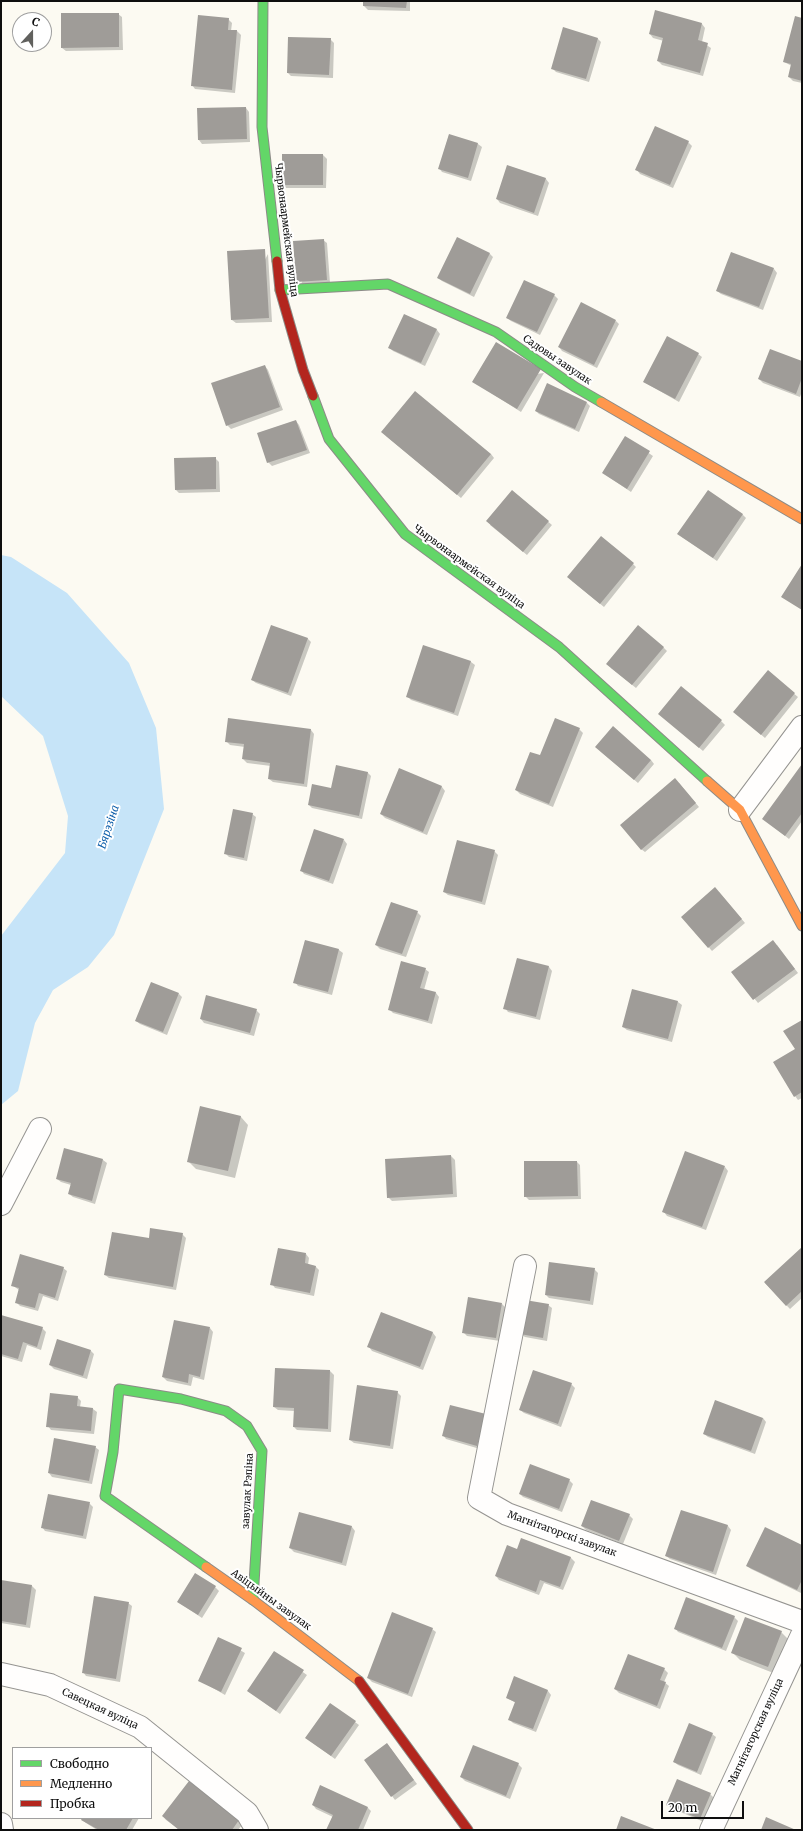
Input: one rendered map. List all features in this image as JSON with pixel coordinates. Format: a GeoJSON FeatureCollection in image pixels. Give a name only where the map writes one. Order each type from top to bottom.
{"type":"FeatureCollection","features":[{"type":"Feature","properties":{"kind":"street","name":"Чырвонаармейская вуліца"},"geometry":{"type":"LineString","coordinates":[[263,1],[262,127],[280,290],[303,370],[328,439],[405,534],[559,646],[740,810],[802,926]]}},
{"type":"Feature","properties":{"kind":"street","name":"Садовы завулак"},"geometry":{"type":"LineString","coordinates":[[280,290],[388,284],[496,332],[574,387],[802,519]]}},
{"type":"Feature","properties":{"kind":"street"},"geometry":{"type":"LineString","coordinates":[[740,810],[802,727]]}},
{"type":"Feature","properties":{"kind":"street"},"geometry":{"type":"LineString","coordinates":[[1,1204],[40,1129]]}},
{"type":"Feature","properties":{"kind":"street","name":"Магнітагорскі завулак"},"geometry":{"type":"LineString","coordinates":[[525,1266],[479,1498],[507,1514],[802,1622]]}},
{"type":"Feature","properties":{"kind":"street","name":"завулак Рэпіна"},"geometry":{"type":"LineString","coordinates":[[119,1389],[181,1399],[226,1411],[247,1426],[262,1451],[253,1600]]}},
{"type":"Feature","properties":{"kind":"street","name":"Авіцыйны завулак"},"geometry":{"type":"LineString","coordinates":[[119,1389],[112,1452],[105,1496],[253,1600],[359,1680],[468,1830]]}},
{"type":"Feature","properties":{"kind":"street","name":"Магнітагорская вуліца"},"geometry":{"type":"LineString","coordinates":[[711,1830],[802,1635]]}},
{"type":"Feature","properties":{"kind":"street","name":"Савецкая вуліца"},"geometry":{"type":"LineString","coordinates":[[1,1674],[50,1685],[140,1727],[247,1813],[257,1830]]}},
{"type":"Feature","properties":{"kind":"street"},"geometry":{"type":"LineString","coordinates":[[1,1824],[2,1830]]}},
{"type":"Feature","properties":{"kind":"water","name":"Бярэзіна"},"geometry":{"type":"Polygon","coordinates":[[[1,555],[11,557],[67,593],[129,663],[156,728],[164,809],[114,935],[88,967],[53,990],[35,1023],[18,1091],[1,1105],[1,936],[65,853],[68,816],[43,736],[1,696],[1,555]]]}},
{"type":"Feature","properties":{"kind":"building"},"geometry":{"type":"Polygon","coordinates":[[[363,1],[407,1],[406,8],[363,6],[363,1]]]}},
{"type":"Feature","properties":{"kind":"building"},"geometry":{"type":"Polygon","coordinates":[[[655,10],[702,23],[698,40],[708,43],[700,73],[657,61],[663,38],[649,34],[655,10]]]}},
{"type":"Feature","properties":{"kind":"building"},"geometry":{"type":"Polygon","coordinates":[[[61,13],[119,13],[119,47],[61,48],[61,13]]]}},
{"type":"Feature","properties":{"kind":"building"},"geometry":{"type":"Polygon","coordinates":[[[198,15],[229,18],[228,30],[237,30],[232,90],[191,86],[198,15]]]}},
{"type":"Feature","properties":{"kind":"building"},"geometry":{"type":"Polygon","coordinates":[[[795,16],[802,18],[802,81],[788,77],[791,64],[783,62],[795,16]]]}},
{"type":"Feature","properties":{"kind":"building"},"geometry":{"type":"Polygon","coordinates":[[[563,27],[598,38],[586,79],[551,69],[563,27]]]}},
{"type":"Feature","properties":{"kind":"building"},"geometry":{"type":"Polygon","coordinates":[[[288,37],[331,38],[329,75],[287,73],[288,37]]]}},
{"type":"Feature","properties":{"kind":"building"},"geometry":{"type":"Polygon","coordinates":[[[246,107],[247,139],[198,140],[197,108],[246,107]]]}},
{"type":"Feature","properties":{"kind":"building"},"geometry":{"type":"Polygon","coordinates":[[[655,126],[689,141],[670,185],[635,170],[655,126]]]}},
{"type":"Feature","properties":{"kind":"building"},"geometry":{"type":"Polygon","coordinates":[[[449,134],[478,143],[468,178],[438,169],[449,134]]]}},
{"type":"Feature","properties":{"kind":"building"},"geometry":{"type":"Polygon","coordinates":[[[282,154],[323,154],[323,185],[282,185],[282,154]]]}},
{"type":"Feature","properties":{"kind":"building"},"geometry":{"type":"Polygon","coordinates":[[[507,165],[546,178],[534,213],[496,199],[507,165]]]}},
{"type":"Feature","properties":{"kind":"building"},"geometry":{"type":"Polygon","coordinates":[[[457,237],[490,253],[470,294],[437,278],[457,237]]]}},
{"type":"Feature","properties":{"kind":"building"},"geometry":{"type":"Polygon","coordinates":[[[324,239],[327,280],[296,282],[293,241],[324,239]]]}},
{"type":"Feature","properties":{"kind":"building"},"geometry":{"type":"Polygon","coordinates":[[[265,249],[269,318],[231,320],[227,251],[265,249]]]}},
{"type":"Feature","properties":{"kind":"building"},"geometry":{"type":"Polygon","coordinates":[[[731,252],[774,268],[759,307],[716,291],[731,252]]]}},
{"type":"Feature","properties":{"kind":"building"},"geometry":{"type":"Polygon","coordinates":[[[524,280],[555,294],[537,332],[506,318],[524,280]]]}},
{"type":"Feature","properties":{"kind":"building"},"geometry":{"type":"Polygon","coordinates":[[[581,302],[616,320],[594,365],[558,347],[581,302]]]}},
{"type":"Feature","properties":{"kind":"building"},"geometry":{"type":"Polygon","coordinates":[[[404,314],[437,329],[421,363],[388,348],[404,314]]]}},
{"type":"Feature","properties":{"kind":"building"},"geometry":{"type":"Polygon","coordinates":[[[667,336],[699,353],[675,399],[643,382],[667,336]]]}},
{"type":"Feature","properties":{"kind":"building"},"geometry":{"type":"Polygon","coordinates":[[[496,342],[541,369],[517,409],[472,382],[496,342]]]}},
{"type":"Feature","properties":{"kind":"building"},"geometry":{"type":"Polygon","coordinates":[[[770,349],[802,361],[802,378],[796,394],[758,379],[770,349]]]}},
{"type":"Feature","properties":{"kind":"building"},"geometry":{"type":"Polygon","coordinates":[[[265,365],[280,407],[226,426],[211,383],[265,365]]]}},
{"type":"Feature","properties":{"kind":"building"},"geometry":{"type":"Polygon","coordinates":[[[547,383],[587,402],[575,429],[535,411],[547,383]]]}},
{"type":"Feature","properties":{"kind":"building"},"geometry":{"type":"Polygon","coordinates":[[[415,391],[491,454],[457,495],[381,432],[415,391]]]}},
{"type":"Feature","properties":{"kind":"building"},"geometry":{"type":"Polygon","coordinates":[[[296,420],[307,450],[267,463],[257,433],[296,420]]]}},
{"type":"Feature","properties":{"kind":"building"},"geometry":{"type":"Polygon","coordinates":[[[625,436],[650,451],[627,489],[602,473],[625,436]]]}},
{"type":"Feature","properties":{"kind":"building"},"geometry":{"type":"Polygon","coordinates":[[[216,457],[216,489],[175,490],[174,458],[216,457]]]}},
{"type":"Feature","properties":{"kind":"building"},"geometry":{"type":"Polygon","coordinates":[[[512,490],[549,521],[523,552],[486,521],[512,490]]]}},
{"type":"Feature","properties":{"kind":"building"},"geometry":{"type":"Polygon","coordinates":[[[708,490],[743,514],[713,558],[677,534],[708,490]]]}},
{"type":"Feature","properties":{"kind":"building"},"geometry":{"type":"Polygon","coordinates":[[[601,536],[634,563],[600,604],[567,577],[601,536]]]}},
{"type":"Feature","properties":{"kind":"building"},"geometry":{"type":"Polygon","coordinates":[[[802,564],[802,610],[781,597],[802,564]]]}},
{"type":"Feature","properties":{"kind":"building"},"geometry":{"type":"Polygon","coordinates":[[[271,625],[308,638],[288,693],[251,680],[271,625]]]}},
{"type":"Feature","properties":{"kind":"building"},"geometry":{"type":"Polygon","coordinates":[[[638,625],[664,647],[632,685],[606,664],[638,625]]]}},
{"type":"Feature","properties":{"kind":"building"},"geometry":{"type":"Polygon","coordinates":[[[423,645],[471,661],[454,713],[406,697],[423,645]]]}},
{"type":"Feature","properties":{"kind":"building"},"geometry":{"type":"Polygon","coordinates":[[[768,670],[795,693],[761,735],[733,712],[768,670]]]}},
{"type":"Feature","properties":{"kind":"building"},"geometry":{"type":"Polygon","coordinates":[[[681,686],[722,720],[699,748],[658,714],[681,686]]]}},
{"type":"Feature","properties":{"kind":"building"},"geometry":{"type":"Polygon","coordinates":[[[228,718],[311,729],[304,784],[268,779],[270,763],[242,759],[244,744],[225,742],[228,718]]]}},
{"type":"Feature","properties":{"kind":"building"},"geometry":{"type":"Polygon","coordinates":[[[555,718],[580,728],[549,804],[515,790],[530,752],[540,755],[555,718]]]}},
{"type":"Feature","properties":{"kind":"building"},"geometry":{"type":"Polygon","coordinates":[[[613,726],[651,760],[634,780],[595,747],[613,726]]]}},
{"type":"Feature","properties":{"kind":"building"},"geometry":{"type":"Polygon","coordinates":[[[802,764],[802,813],[785,836],[762,819],[802,764]]]}},
{"type":"Feature","properties":{"kind":"building"},"geometry":{"type":"Polygon","coordinates":[[[336,765],[368,772],[359,816],[308,805],[312,784],[331,788],[336,765]]]}},
{"type":"Feature","properties":{"kind":"building"},"geometry":{"type":"Polygon","coordinates":[[[399,768],[442,786],[423,832],[380,814],[399,768]]]}},
{"type":"Feature","properties":{"kind":"building"},"geometry":{"type":"Polygon","coordinates":[[[675,778],[696,803],[641,850],[620,825],[675,778]]]}},
{"type":"Feature","properties":{"kind":"building"},"geometry":{"type":"Polygon","coordinates":[[[233,809],[253,813],[244,858],[224,854],[233,809]]]}},
{"type":"Feature","properties":{"kind":"building"},"geometry":{"type":"Polygon","coordinates":[[[314,829],[344,839],[329,881],[300,871],[314,829]]]}},
{"type":"Feature","properties":{"kind":"building"},"geometry":{"type":"Polygon","coordinates":[[[457,840],[495,850],[482,902],[443,892],[457,840]]]}},
{"type":"Feature","properties":{"kind":"building"},"geometry":{"type":"Polygon","coordinates":[[[715,887],[742,919],[708,948],[681,917],[715,887]]]}},
{"type":"Feature","properties":{"kind":"building"},"geometry":{"type":"Polygon","coordinates":[[[391,902],[418,911],[402,954],[375,945],[391,902]]]}},
{"type":"Feature","properties":{"kind":"building"},"geometry":{"type":"Polygon","coordinates":[[[305,940],[339,949],[328,992],[293,983],[305,940]]]}},
{"type":"Feature","properties":{"kind":"building"},"geometry":{"type":"Polygon","coordinates":[[[773,940],[795,969],[753,1000],[731,972],[773,940]]]}},
{"type":"Feature","properties":{"kind":"building"},"geometry":{"type":"Polygon","coordinates":[[[517,958],[549,966],[536,1017],[503,1009],[517,958]]]}},
{"type":"Feature","properties":{"kind":"building"},"geometry":{"type":"Polygon","coordinates":[[[401,961],[426,968],[420,988],[436,992],[428,1021],[388,1010],[401,961]]]}},
{"type":"Feature","properties":{"kind":"building"},"geometry":{"type":"Polygon","coordinates":[[[151,982],[179,993],[163,1032],[135,1021],[151,982]]]}},
{"type":"Feature","properties":{"kind":"building"},"geometry":{"type":"Polygon","coordinates":[[[632,989],[678,1001],[668,1039],[622,1027],[632,989]]]}},
{"type":"Feature","properties":{"kind":"building"},"geometry":{"type":"Polygon","coordinates":[[[206,995],[257,1009],[250,1033],[200,1019],[206,995]]]}},
{"type":"Feature","properties":{"kind":"building"},"geometry":{"type":"Polygon","coordinates":[[[802,1020],[802,1092],[794,1097],[773,1062],[795,1049],[783,1031],[802,1020]]]}},
{"type":"Feature","properties":{"kind":"building"},"geometry":{"type":"Polygon","coordinates":[[[200,1106],[241,1116],[228,1171],[187,1162],[200,1106]]]}},
{"type":"Feature","properties":{"kind":"building"},"geometry":{"type":"Polygon","coordinates":[[[64,1148],[103,1159],[92,1201],[68,1194],[71,1183],[56,1179],[64,1148]]]}},
{"type":"Feature","properties":{"kind":"building"},"geometry":{"type":"Polygon","coordinates":[[[685,1151],[725,1166],[702,1227],[662,1212],[685,1151]]]}},
{"type":"Feature","properties":{"kind":"building"},"geometry":{"type":"Polygon","coordinates":[[[451,1155],[453,1194],[387,1198],[385,1159],[451,1155]]]}},
{"type":"Feature","properties":{"kind":"building"},"geometry":{"type":"Polygon","coordinates":[[[524,1161],[577,1161],[578,1196],[524,1197],[524,1161]]]}},
{"type":"Feature","properties":{"kind":"building"},"geometry":{"type":"Polygon","coordinates":[[[150,1228],[183,1233],[173,1287],[104,1275],[112,1232],[149,1238],[150,1228]]]}},
{"type":"Feature","properties":{"kind":"building"},"geometry":{"type":"Polygon","coordinates":[[[802,1247],[802,1291],[786,1306],[764,1282],[802,1247]]]}},
{"type":"Feature","properties":{"kind":"building"},"geometry":{"type":"Polygon","coordinates":[[[278,1248],[306,1253],[305,1263],[316,1266],[310,1293],[270,1285],[278,1248]]]}},
{"type":"Feature","properties":{"kind":"building"},"geometry":{"type":"Polygon","coordinates":[[[20,1254],[64,1267],[55,1298],[39,1293],[35,1308],[15,1303],[19,1288],[11,1286],[20,1254]]]}},
{"type":"Feature","properties":{"kind":"building"},"geometry":{"type":"Polygon","coordinates":[[[549,1262],[595,1268],[590,1301],[545,1295],[549,1262]]]}},
{"type":"Feature","properties":{"kind":"building"},"geometry":{"type":"Polygon","coordinates":[[[468,1297],[502,1303],[496,1338],[462,1333],[468,1297]]]}},
{"type":"Feature","properties":{"kind":"building"},"geometry":{"type":"Polygon","coordinates":[[[525,1300],[549,1304],[543,1338],[520,1334],[525,1300]]]}},
{"type":"Feature","properties":{"kind":"building"},"geometry":{"type":"Polygon","coordinates":[[[381,1312],[433,1332],[420,1367],[367,1347],[381,1312]]]}},
{"type":"Feature","properties":{"kind":"building"},"geometry":{"type":"Polygon","coordinates":[[[1,1315],[43,1327],[37,1347],[23,1342],[18,1359],[1,1354],[1,1315]]]}},
{"type":"Feature","properties":{"kind":"building"},"geometry":{"type":"Polygon","coordinates":[[[174,1320],[210,1327],[200,1377],[189,1374],[188,1383],[162,1377],[174,1320]]]}},
{"type":"Feature","properties":{"kind":"building"},"geometry":{"type":"Polygon","coordinates":[[[57,1339],[91,1350],[83,1376],[49,1365],[57,1339]]]}},
{"type":"Feature","properties":{"kind":"building"},"geometry":{"type":"Polygon","coordinates":[[[275,1368],[330,1370],[328,1429],[293,1427],[294,1408],[273,1407],[275,1368]]]}},
{"type":"Feature","properties":{"kind":"building"},"geometry":{"type":"Polygon","coordinates":[[[533,1370],[572,1383],[558,1424],[519,1410],[533,1370]]]}},
{"type":"Feature","properties":{"kind":"building"},"geometry":{"type":"Polygon","coordinates":[[[357,1385],[398,1391],[390,1446],[349,1440],[357,1385]]]}},
{"type":"Feature","properties":{"kind":"building"},"geometry":{"type":"Polygon","coordinates":[[[50,1393],[78,1396],[77,1406],[93,1408],[91,1431],[46,1427],[50,1393]]]}},
{"type":"Feature","properties":{"kind":"building"},"geometry":{"type":"Polygon","coordinates":[[[715,1400],[763,1418],[751,1451],[703,1434],[715,1400]]]}},
{"type":"Feature","properties":{"kind":"building"},"geometry":{"type":"Polygon","coordinates":[[[450,1405],[486,1414],[477,1446],[442,1436],[450,1405]]]}},
{"type":"Feature","properties":{"kind":"building"},"geometry":{"type":"Polygon","coordinates":[[[54,1438],[96,1446],[89,1481],[48,1473],[54,1438]]]}},
{"type":"Feature","properties":{"kind":"building"},"geometry":{"type":"Polygon","coordinates":[[[530,1464],[570,1479],[559,1509],[519,1494],[530,1464]]]}},
{"type":"Feature","properties":{"kind":"building"},"geometry":{"type":"Polygon","coordinates":[[[48,1494],[90,1502],[83,1536],[41,1528],[48,1494]]]}},
{"type":"Feature","properties":{"kind":"building"},"geometry":{"type":"Polygon","coordinates":[[[591,1500],[630,1514],[619,1541],[581,1526],[591,1500]]]}},
{"type":"Feature","properties":{"kind":"building"},"geometry":{"type":"Polygon","coordinates":[[[681,1510],[728,1525],[713,1572],[665,1556],[681,1510]]]}},
{"type":"Feature","properties":{"kind":"building"},"geometry":{"type":"Polygon","coordinates":[[[299,1512],[352,1526],[342,1563],[289,1548],[299,1512]]]}},
{"type":"Feature","properties":{"kind":"building"},"geometry":{"type":"Polygon","coordinates":[[[765,1527],[802,1545],[802,1580],[797,1590],[746,1566],[765,1527]]]}},
{"type":"Feature","properties":{"kind":"building"},"geometry":{"type":"Polygon","coordinates":[[[521,1538],[571,1557],[560,1587],[540,1580],[536,1592],[495,1576],[507,1545],[517,1549],[521,1538]]]}},
{"type":"Feature","properties":{"kind":"building"},"geometry":{"type":"Polygon","coordinates":[[[195,1573],[216,1586],[198,1615],[177,1602],[195,1573]]]}},
{"type":"Feature","properties":{"kind":"building"},"geometry":{"type":"Polygon","coordinates":[[[1,1580],[32,1585],[26,1625],[1,1621],[1,1580]]]}},
{"type":"Feature","properties":{"kind":"building"},"geometry":{"type":"Polygon","coordinates":[[[94,1596],[129,1602],[116,1679],[82,1673],[94,1596]]]}},
{"type":"Feature","properties":{"kind":"building"},"geometry":{"type":"Polygon","coordinates":[[[686,1597],[735,1616],[722,1648],[674,1629],[686,1597]]]}},
{"type":"Feature","properties":{"kind":"building"},"geometry":{"type":"Polygon","coordinates":[[[392,1612],[433,1628],[408,1694],[367,1678],[392,1612]]]}},
{"type":"Feature","properties":{"kind":"building"},"geometry":{"type":"Polygon","coordinates":[[[745,1617],[782,1631],[768,1667],[731,1653],[745,1617]]]}},
{"type":"Feature","properties":{"kind":"building"},"geometry":{"type":"Polygon","coordinates":[[[218,1637],[242,1648],[221,1692],[198,1681],[218,1637]]]}},
{"type":"Feature","properties":{"kind":"building"},"geometry":{"type":"Polygon","coordinates":[[[274,1651],[304,1670],[276,1711],[247,1691],[274,1651]]]}},
{"type":"Feature","properties":{"kind":"building"},"geometry":{"type":"Polygon","coordinates":[[[628,1654],[665,1668],[660,1680],[666,1682],[657,1706],[614,1689],[628,1654]]]}},
{"type":"Feature","properties":{"kind":"building"},"geometry":{"type":"Polygon","coordinates":[[[514,1676],[548,1690],[533,1729],[508,1720],[515,1702],[506,1698],[514,1676]]]}},
{"type":"Feature","properties":{"kind":"building"},"geometry":{"type":"Polygon","coordinates":[[[330,1703],[356,1721],[331,1756],[305,1738],[330,1703]]]}},
{"type":"Feature","properties":{"kind":"building"},"geometry":{"type":"Polygon","coordinates":[[[689,1723],[713,1733],[697,1772],[673,1762],[689,1723]]]}},
{"type":"Feature","properties":{"kind":"building"},"geometry":{"type":"Polygon","coordinates":[[[387,1743],[414,1780],[391,1797],[364,1760],[387,1743]]]}},
{"type":"Feature","properties":{"kind":"building"},"geometry":{"type":"Polygon","coordinates":[[[473,1745],[519,1763],[506,1796],[460,1777],[473,1745]]]}},
{"type":"Feature","properties":{"kind":"building"},"geometry":{"type":"Polygon","coordinates":[[[677,1779],[711,1793],[700,1819],[666,1805],[677,1779]]]}},
{"type":"Feature","properties":{"kind":"building"},"geometry":{"type":"Polygon","coordinates":[[[189,1781],[239,1820],[232,1830],[179,1830],[162,1816],[189,1781]]]}},
{"type":"Feature","properties":{"kind":"building"},"geometry":{"type":"Polygon","coordinates":[[[320,1785],[368,1807],[358,1830],[326,1830],[333,1815],[312,1805],[320,1785]]]}},
{"type":"Feature","properties":{"kind":"building"},"geometry":{"type":"Polygon","coordinates":[[[621,1816],[657,1830],[616,1830],[621,1816]]]}},
{"type":"Feature","properties":{"kind":"building"},"geometry":{"type":"Polygon","coordinates":[[[766,1817],[796,1830],[761,1830],[766,1817]]]}},
{"type":"Feature","properties":{"kind":"building"},"geometry":{"type":"Polygon","coordinates":[[[132,1819],[126,1830],[99,1830],[81,1820],[132,1819]]]}},
{"type":"Feature","properties":{"kind":"traffic: fast"},"geometry":{"type":"LineString","coordinates":[[263,1],[262,127],[277,261]]}},
{"type":"Feature","properties":{"kind":"traffic: fast"},"geometry":{"type":"LineString","coordinates":[[280,290],[388,284],[496,332],[575,387],[601,402]]}},
{"type":"Feature","properties":{"kind":"traffic: fast"},"geometry":{"type":"LineString","coordinates":[[313,396],[329,439],[405,534],[559,647],[707,781]]}},
{"type":"Feature","properties":{"kind":"traffic: fast"},"geometry":{"type":"LineString","coordinates":[[206,1567],[105,1496],[113,1452],[119,1389],[181,1399],[226,1411],[247,1426],[262,1451],[253,1600]]}},
{"type":"Feature","properties":{"kind":"traffic: slow"},"geometry":{"type":"LineString","coordinates":[[601,402],[802,519]]}},
{"type":"Feature","properties":{"kind":"traffic: slow"},"geometry":{"type":"LineString","coordinates":[[707,781],[740,810],[802,926]]}},
{"type":"Feature","properties":{"kind":"traffic: slow"},"geometry":{"type":"LineString","coordinates":[[206,1567],[253,1600],[359,1681]]}},
{"type":"Feature","properties":{"kind":"traffic: jam"},"geometry":{"type":"LineString","coordinates":[[277,261],[280,290],[303,370],[313,396]]}},
{"type":"Feature","properties":{"kind":"traffic: jam"},"geometry":{"type":"LineString","coordinates":[[359,1681],[468,1830]]}}]}
